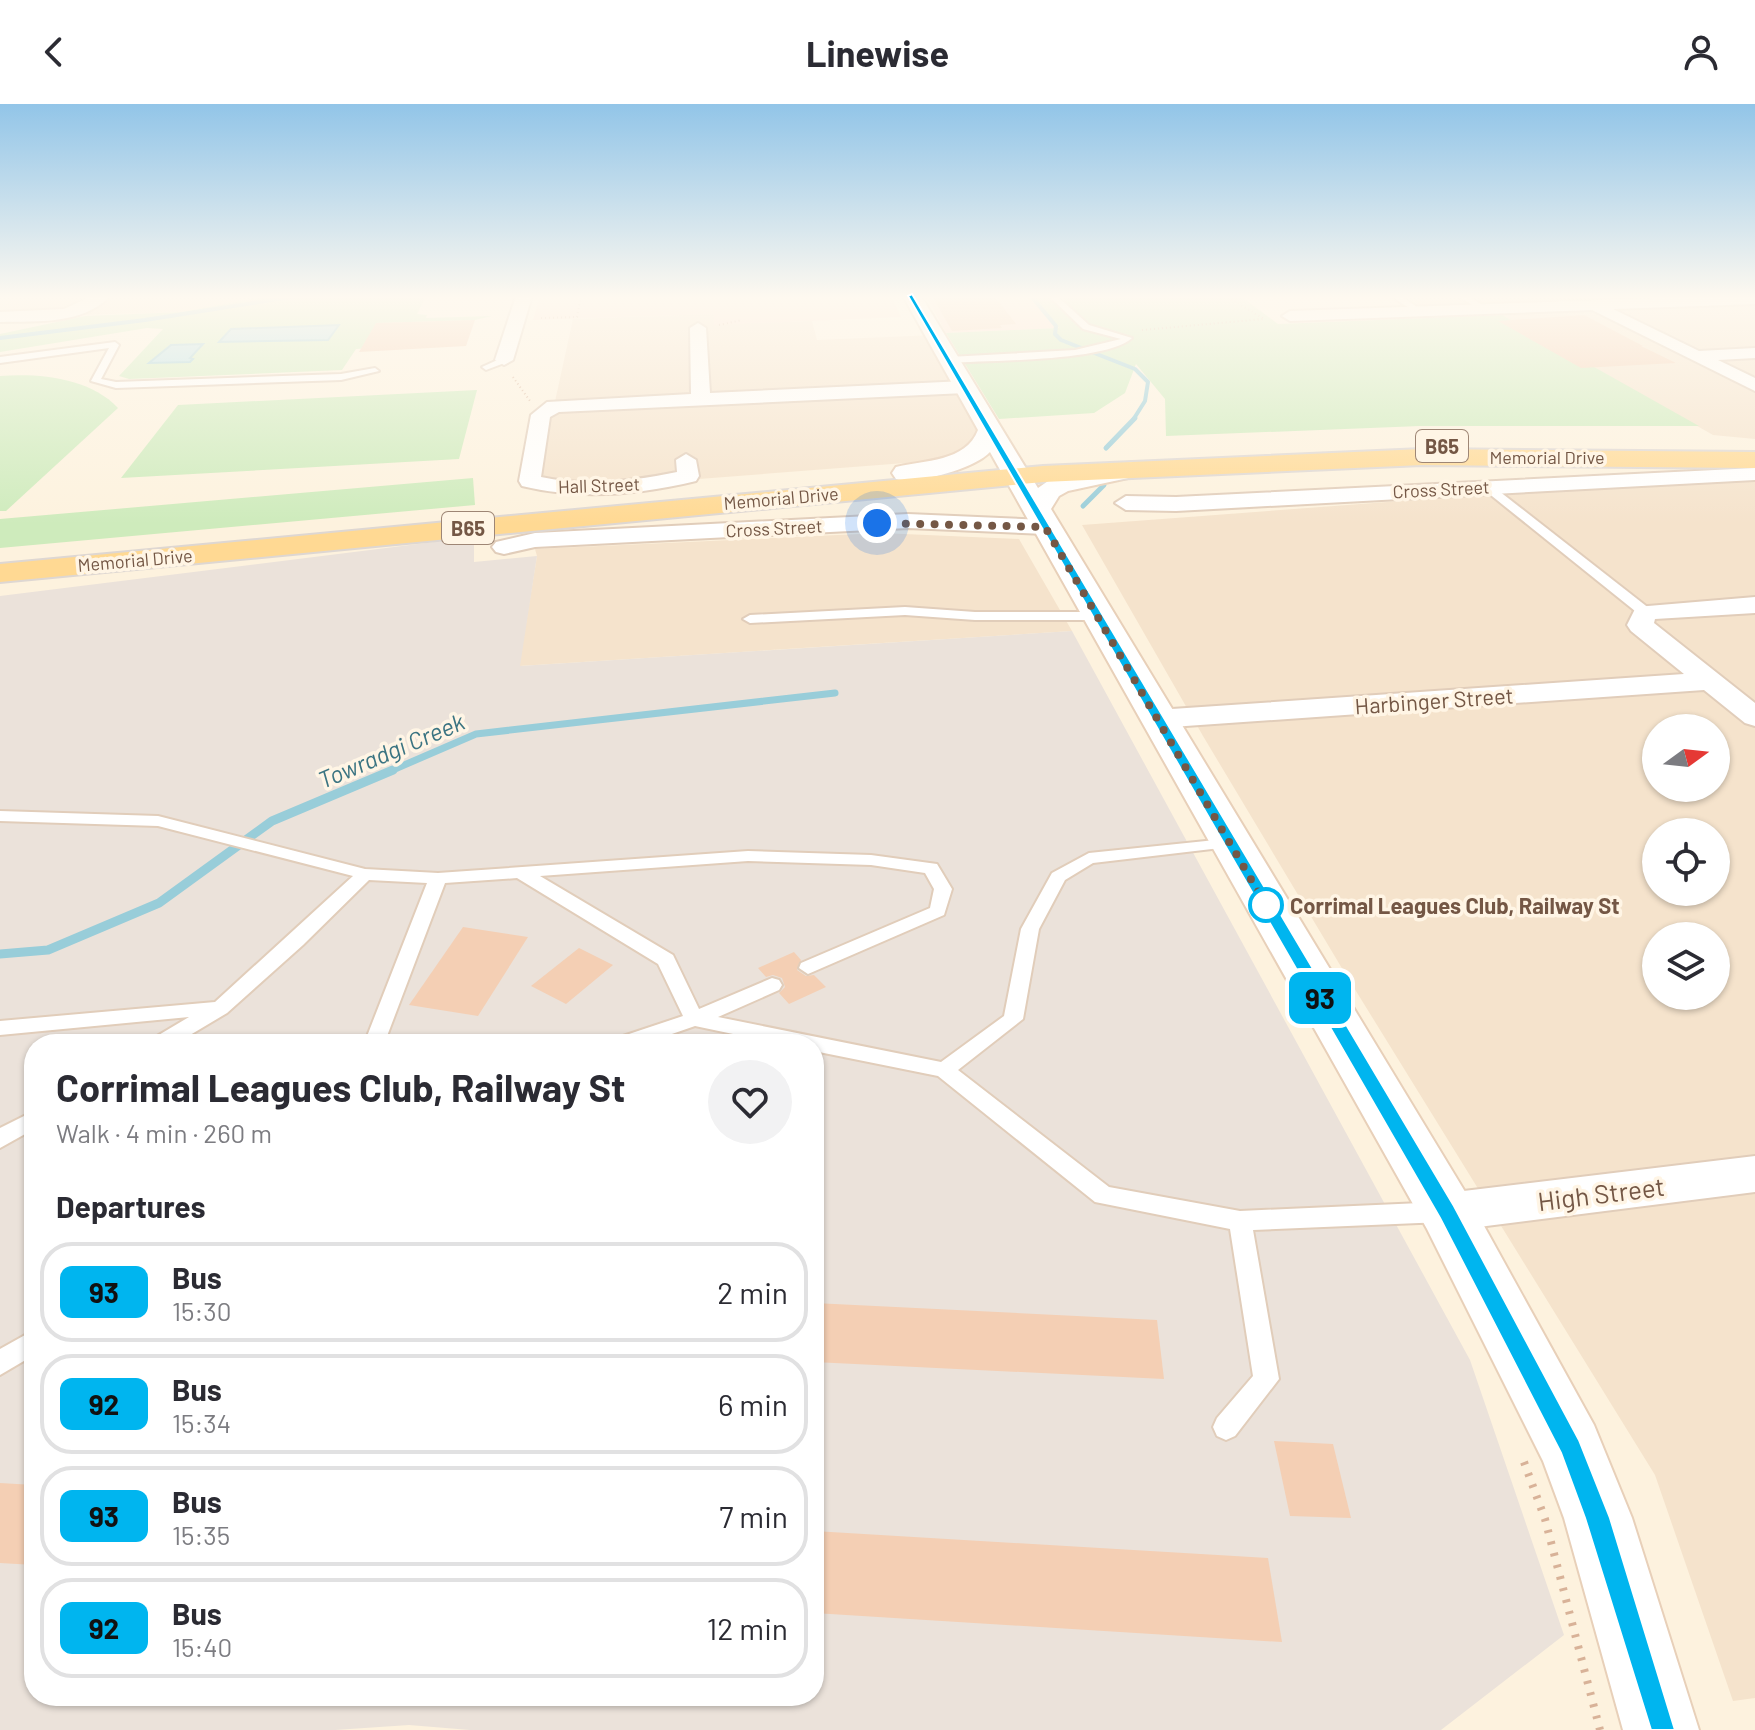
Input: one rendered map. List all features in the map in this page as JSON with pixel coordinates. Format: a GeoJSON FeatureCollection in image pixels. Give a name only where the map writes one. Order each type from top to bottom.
{"type":"FeatureCollection","features":[{"type":"Feature","properties":{"kind":"main road"},"geometry":{"type":"LineString","coordinates":[[956,372],[1447,1212],[1571,1448],[1598,1518],[1661,1730]]}},
{"type":"Feature","properties":{"kind":"main road"},"geometry":{"type":"LineString","coordinates":[[905,473],[967,457],[987,444],[990,431]]}},
{"type":"Feature","properties":{"kind":"main road","name":"Memorial Drive"},"geometry":{"type":"LineString","coordinates":[[0,573],[1204,452],[1404,446],[1607,445],[1755,449]]}},
{"type":"Feature","properties":{"kind":"main road","name":"Memorial Drive"},"geometry":{"type":"LineString","coordinates":[[0,558],[905,473],[1437,457],[1755,460]]}},
{"type":"Feature","properties":{"kind":"main road"},"geometry":{"type":"LineString","coordinates":[[1041,519],[1049,491],[1060,485],[1163,466]]}},
{"type":"Feature","properties":{"kind":"street"},"geometry":{"type":"LineString","coordinates":[[700,372],[701,399]]}},
{"type":"Feature","properties":{"kind":"street"},"geometry":{"type":"LineString","coordinates":[[1729,372],[1755,385]]}},
{"type":"Feature","properties":{"kind":"street"},"geometry":{"type":"LineString","coordinates":[[553,407],[965,387]]}},
{"type":"Feature","properties":{"kind":"street","name":"Hall Street"},"geometry":{"type":"LineString","coordinates":[[553,407],[541,415],[530,481],[553,488],[660,482],[688,476],[686,460]]}},
{"type":"Feature","properties":{"kind":"street","name":"Cross Street"},"geometry":{"type":"LineString","coordinates":[[1126,503],[1176,504],[1755,474]]}},
{"type":"Feature","properties":{"kind":"street","name":"Cross Street"},"geometry":{"type":"LineString","coordinates":[[504,547],[535,540],[908,521],[1041,519]]}},
{"type":"Feature","properties":{"kind":"street"},"geometry":{"type":"LineString","coordinates":[[1755,605],[1645,612],[1640,625],[1755,717]]}},
{"type":"Feature","properties":{"kind":"street","name":"Harbinger Street"},"geometry":{"type":"LineString","coordinates":[[1157,719],[1710,681]]}},
{"type":"Feature","properties":{"kind":"street","name":"High Street"},"geometry":{"type":"LineString","coordinates":[[1447,1212],[1755,1174]]}},
{"type":"Feature","properties":{"kind":"lane"},"geometry":{"type":"LineString","coordinates":[[101,372],[96,381],[116,385],[341,377],[370,372]]}},
{"type":"Feature","properties":{"kind":"lane"},"geometry":{"type":"LineString","coordinates":[[1486,486],[1645,612]]}},
{"type":"Feature","properties":{"kind":"lane"},"geometry":{"type":"LineString","coordinates":[[750,619],[905,611],[975,616],[1097,616]]}},
{"type":"Feature","properties":{"kind":"lane"},"geometry":{"type":"LineString","coordinates":[[0,816],[158,821],[365,874],[438,878],[748,856],[871,860],[931,868],[943,889],[938,911],[808,968]]}},
{"type":"Feature","properties":{"kind":"lane"},"geometry":{"type":"LineString","coordinates":[[944,1070],[1013,1019],[1030,929],[1058,877],[1089,858],[1229,842]]}},
{"type":"Feature","properties":{"kind":"lane"},"geometry":{"type":"LineString","coordinates":[[520,872],[666,960],[694,1019]]}},
{"type":"Feature","properties":{"kind":"lane"},"geometry":{"type":"LineString","coordinates":[[176,1034],[220,1008],[365,874]]}},
{"type":"Feature","properties":{"kind":"lane"},"geometry":{"type":"LineString","coordinates":[[378,1034],[438,878]]}},
{"type":"Feature","properties":{"kind":"lane"},"geometry":{"type":"LineString","coordinates":[[650,1034],[694,1019],[772,985]]}},
{"type":"Feature","properties":{"kind":"lane"},"geometry":{"type":"LineString","coordinates":[[0,1028],[220,1008]]}},
{"type":"Feature","properties":{"kind":"lane"},"geometry":{"type":"LineString","coordinates":[[694,1019],[768,1034]]}},
{"type":"Feature","properties":{"kind":"lane"},"geometry":{"type":"LineString","coordinates":[[824,1046],[944,1070],[1103,1195],[1240,1221],[1447,1212]]}},
{"type":"Feature","properties":{"kind":"lane"},"geometry":{"type":"LineString","coordinates":[[0,1139],[24,1125]]}},
{"type":"Feature","properties":{"kind":"lane"},"geometry":{"type":"LineString","coordinates":[[1226,1427],[1266,1379],[1240,1221]]}},
{"type":"Feature","properties":{"kind":"lane"},"geometry":{"type":"LineString","coordinates":[[0,1363],[24,1347]]}},
{"type":"Feature","properties":{"kind":"path"},"geometry":{"type":"LineString","coordinates":[[506,372],[531,402],[553,407]]}},
{"type":"Feature","properties":{"kind":"path"},"geometry":{"type":"LineString","coordinates":[[1520,1452],[1545,1519],[1600,1730]]}},
{"type":"Feature","properties":{"kind":"shaded area"},"geometry":{"type":"Polygon","coordinates":[[[561,372],[956,372],[990,431],[983,448],[931,461],[553,488],[530,481],[541,415],[554,406],[561,372]]]}},
{"type":"Feature","properties":{"kind":"shaded area"},"geometry":{"type":"Polygon","coordinates":[[[1602,372],[1755,372],[1755,439],[1713,435],[1602,372]]]}},
{"type":"Feature","properties":{"kind":"shaded area"},"geometry":{"type":"Polygon","coordinates":[[[1755,480],[1755,1698],[1733,1701],[1655,1475],[1343,970],[1082,525],[1480,495],[1755,480]]]}},
{"type":"Feature","properties":{"kind":"shaded area"},"geometry":{"type":"Polygon","coordinates":[[[881,533],[1019,539],[1072,631],[519,666],[537,556],[535,549],[881,533]]]}},
{"type":"Feature","properties":{"kind":"shaded area"},"geometry":{"type":"Polygon","coordinates":[[[474,537],[474,562],[537,556],[520,666],[1072,631],[1470,1360],[1564,1635],[1441,1730],[470,1730],[409,1725],[335,1730],[0,1730],[0,596],[474,537]]]}},
{"type":"Feature","properties":{"kind":"green space"},"geometry":{"type":"Polygon","coordinates":[[[123,372],[298,372],[129,379],[119,376],[123,372]]]}},
{"type":"Feature","properties":{"kind":"green space"},"geometry":{"type":"Polygon","coordinates":[[[970,372],[1133,372],[1125,393],[1094,413],[999,419],[970,372]]]}},
{"type":"Feature","properties":{"kind":"green space"},"geometry":{"type":"Polygon","coordinates":[[[1143,372],[1603,372],[1699,426],[1420,426],[1166,436],[1165,399],[1143,372]]]}},
{"type":"Feature","properties":{"kind":"green space"},"geometry":{"type":"Polygon","coordinates":[[[0,376],[48,377],[79,384],[107,398],[118,408],[6,511],[0,511],[0,376]]]}},
{"type":"Feature","properties":{"kind":"green space"},"geometry":{"type":"Polygon","coordinates":[[[477,390],[459,459],[121,478],[178,405],[477,390]]]}},
{"type":"Feature","properties":{"kind":"green space"},"geometry":{"type":"Polygon","coordinates":[[[473,478],[475,505],[0,548],[0,519],[473,478]]]}},
{"type":"Feature","properties":{"kind":"building"},"geometry":{"type":"Polygon","coordinates":[[[463,927],[528,937],[478,1016],[409,1005],[463,927]]]}},
{"type":"Feature","properties":{"kind":"building"},"geometry":{"type":"Polygon","coordinates":[[[579,948],[613,965],[566,1004],[531,986],[579,948]]]}},
{"type":"Feature","properties":{"kind":"building"},"geometry":{"type":"Polygon","coordinates":[[[794,952],[801,960],[797,970],[806,976],[814,975],[826,987],[789,1004],[779,993],[785,987],[782,978],[773,975],[766,977],[758,968],[794,952]]]}},
{"type":"Feature","properties":{"kind":"building"},"geometry":{"type":"Polygon","coordinates":[[[824,1303],[1157,1320],[1164,1379],[824,1362],[824,1303]]]}},
{"type":"Feature","properties":{"kind":"building"},"geometry":{"type":"Polygon","coordinates":[[[1274,1441],[1333,1444],[1351,1518],[1290,1516],[1274,1441]]]}},
{"type":"Feature","properties":{"kind":"building"},"geometry":{"type":"Polygon","coordinates":[[[0,1483],[24,1484],[24,1564],[0,1563],[0,1483]]]}},
{"type":"Feature","properties":{"kind":"building"},"geometry":{"type":"Polygon","coordinates":[[[824,1532],[1268,1558],[1282,1642],[824,1614],[824,1532]]]}},
{"type":"Feature","properties":{"kind":"waterway"},"geometry":{"type":"LineString","coordinates":[[1133,420],[1145,401],[1148,382],[1138,372]]}},
{"type":"Feature","properties":{"kind":"waterway"},"geometry":{"type":"LineString","coordinates":[[1106,448],[1135,418]]}},
{"type":"Feature","properties":{"kind":"waterway"},"geometry":{"type":"LineString","coordinates":[[1083,506],[1104,485]]}},
{"type":"Feature","properties":{"kind":"waterway","name":"Towradgi Creek"},"geometry":{"type":"LineString","coordinates":[[388,772],[476,734],[835,693]]}},
{"type":"Feature","properties":{"kind":"waterway","name":"Towradgi Creek"},"geometry":{"type":"LineString","coordinates":[[0,954],[48,950],[159,903],[272,821],[393,770]]}},
{"type":"Feature","properties":{"kind":"bus line","name":"93"},"geometry":{"type":"LineString","coordinates":[[956,372],[1214,818],[1447,1212],[1571,1448],[1598,1518],[1661,1730]]}},
{"type":"Feature","properties":{"kind":"place","name":"Corrimal Leagues Club, Railway St"},"geometry":{"type":"Point","coordinates":[1266,905]}},
{"type":"Feature","properties":{"kind":"route"},"geometry":{"type":"LineString","coordinates":[[877,523],[908,521],[1045,527],[1266,905]]}}]}
